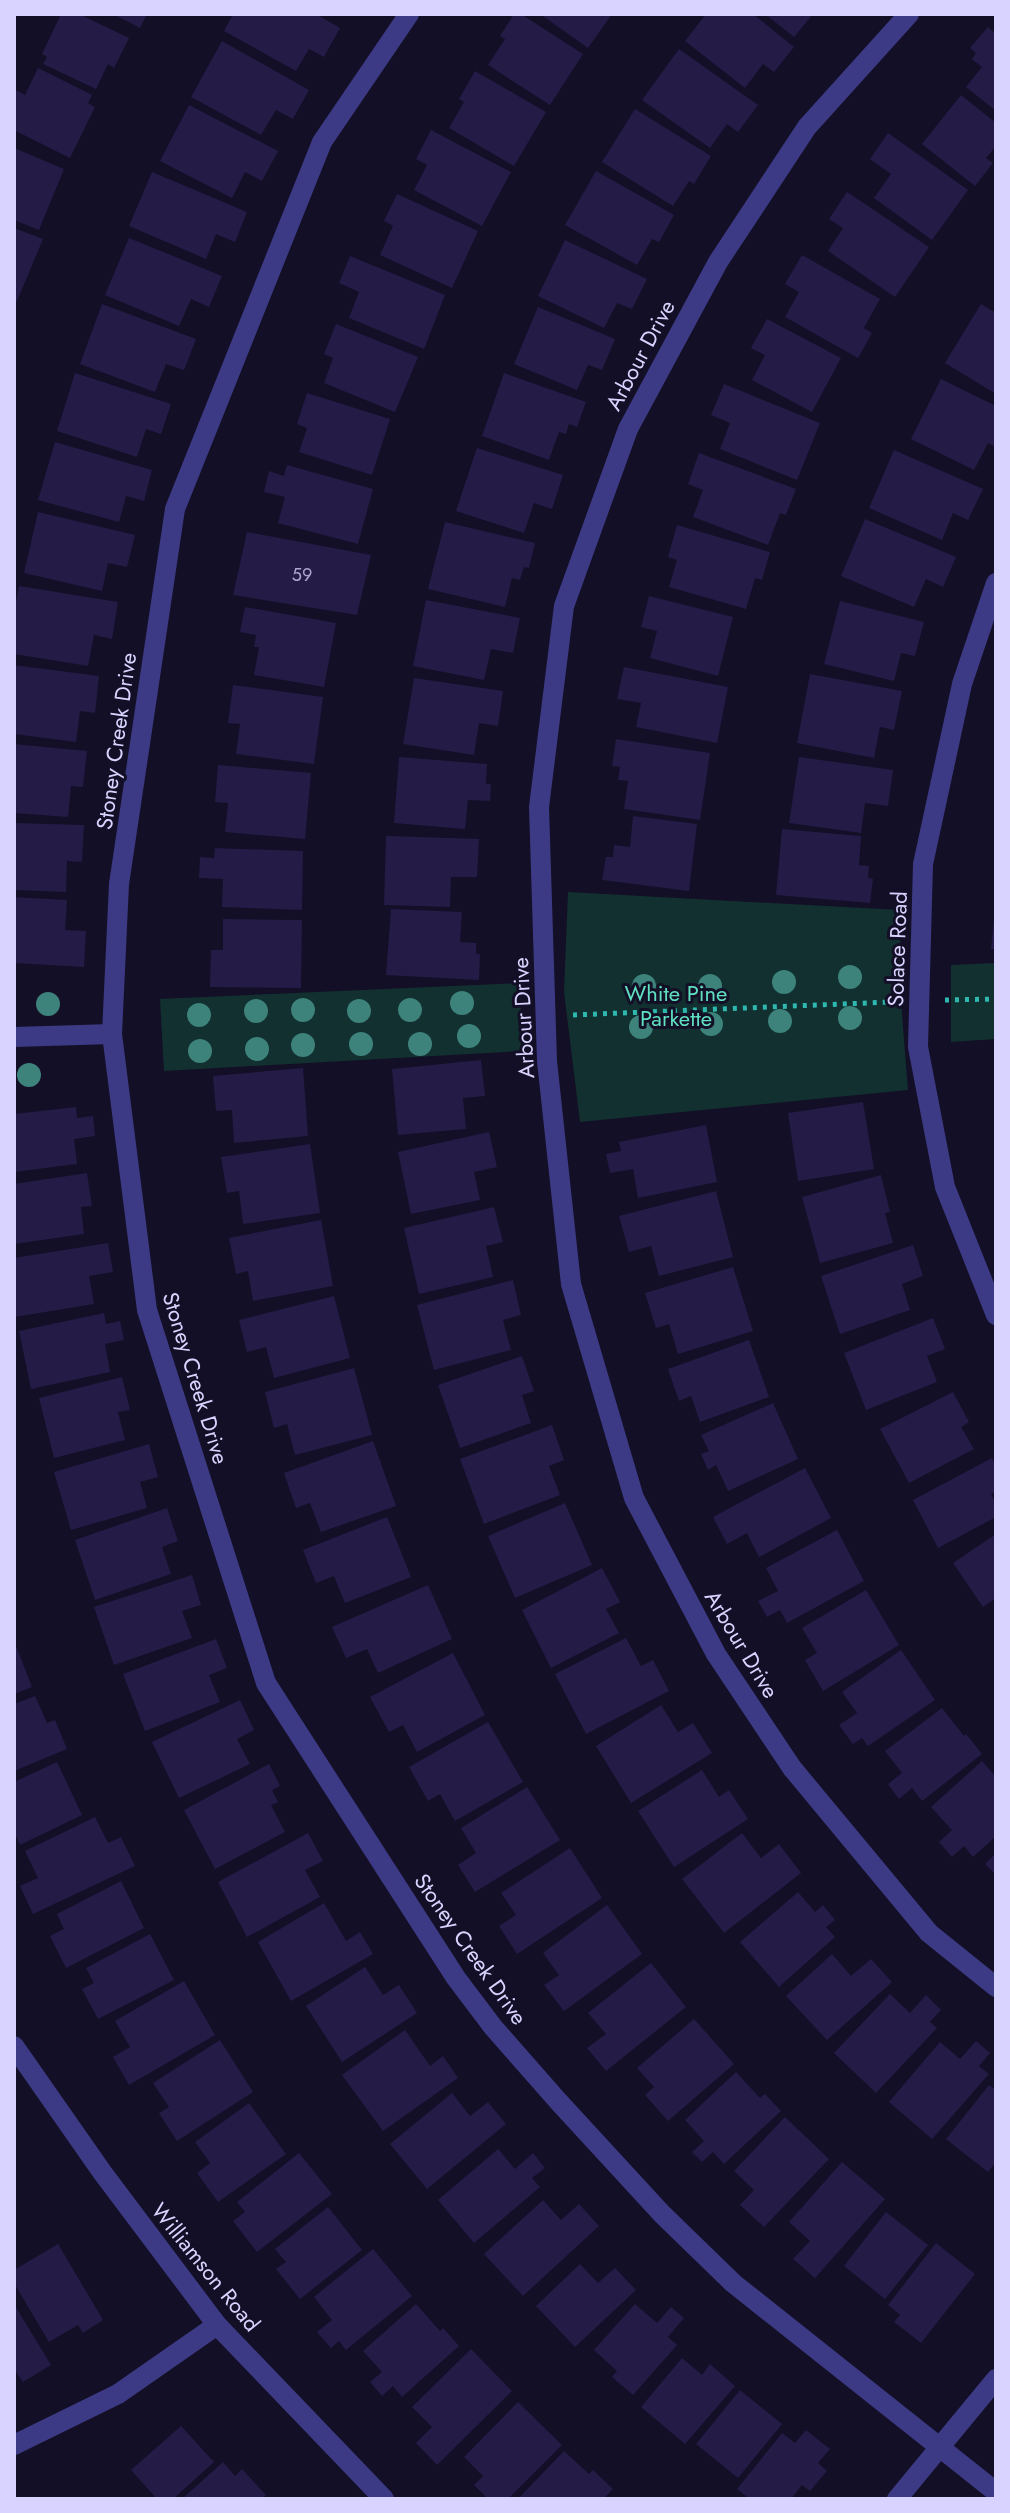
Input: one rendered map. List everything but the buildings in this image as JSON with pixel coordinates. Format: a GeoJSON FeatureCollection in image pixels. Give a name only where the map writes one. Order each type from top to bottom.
{"type":"FeatureCollection","features":[{"type":"Feature","properties":{"kind":"street","name":"Stoney Creek Drive"},"geometry":{"type":"LineString","coordinates":[[409,14],[322,142],[175,509],[119,884],[112,1034],[147,1310],[266,1683],[456,1978],[493,2027],[558,2101],[662,2214],[733,2283],[996,2492]]}},
{"type":"Feature","properties":{"kind":"street","name":"Arbour Drive"},"geometry":{"type":"LineString","coordinates":[[909,14],[807,127],[718,262],[628,429],[564,606],[539,807],[547,1061],[571,1284],[634,1498],[716,1654],[792,1768],[929,1933],[996,1987]]}},
{"type":"Feature","properties":{"kind":"street","name":"Solace Road"},"geometry":{"type":"LineString","coordinates":[[996,583],[962,684],[923,864],[918,1047],[945,1187],[996,1315]]}},
{"type":"Feature","properties":{"kind":"street"},"geometry":{"type":"LineString","coordinates":[[14,1037],[112,1034]]}},
{"type":"Feature","properties":{"kind":"street","name":"Williamson Road"},"geometry":{"type":"LineString","coordinates":[[14,2046],[102,2172],[217,2325],[384,2499]]}},
{"type":"Feature","properties":{"kind":"street"},"geometry":{"type":"LineString","coordinates":[[14,2445],[118,2394],[217,2325]]}},
{"type":"Feature","properties":{"kind":"street"},"geometry":{"type":"LineString","coordinates":[[897,2499],[996,2379]]}},
{"type":"Feature","properties":{"kind":"path"},"geometry":{"type":"LineString","coordinates":[[547,1016],[996,999]]}},
{"type":"Feature","properties":{"kind":"green space","name":"White Pine Parkette"},"geometry":{"type":"Polygon","coordinates":[[[568,892],[900,910],[901,1002],[908,1090],[580,1122],[564,992],[568,892]]]}},
{"type":"Feature","properties":{"kind":"green space"},"geometry":{"type":"Polygon","coordinates":[[[996,963],[996,1039],[951,1042],[951,965],[996,963]]]}},
{"type":"Feature","properties":{"kind":"green space"},"geometry":{"type":"Polygon","coordinates":[[[520,983],[522,1051],[164,1071],[160,999],[520,983]]]}}]}
